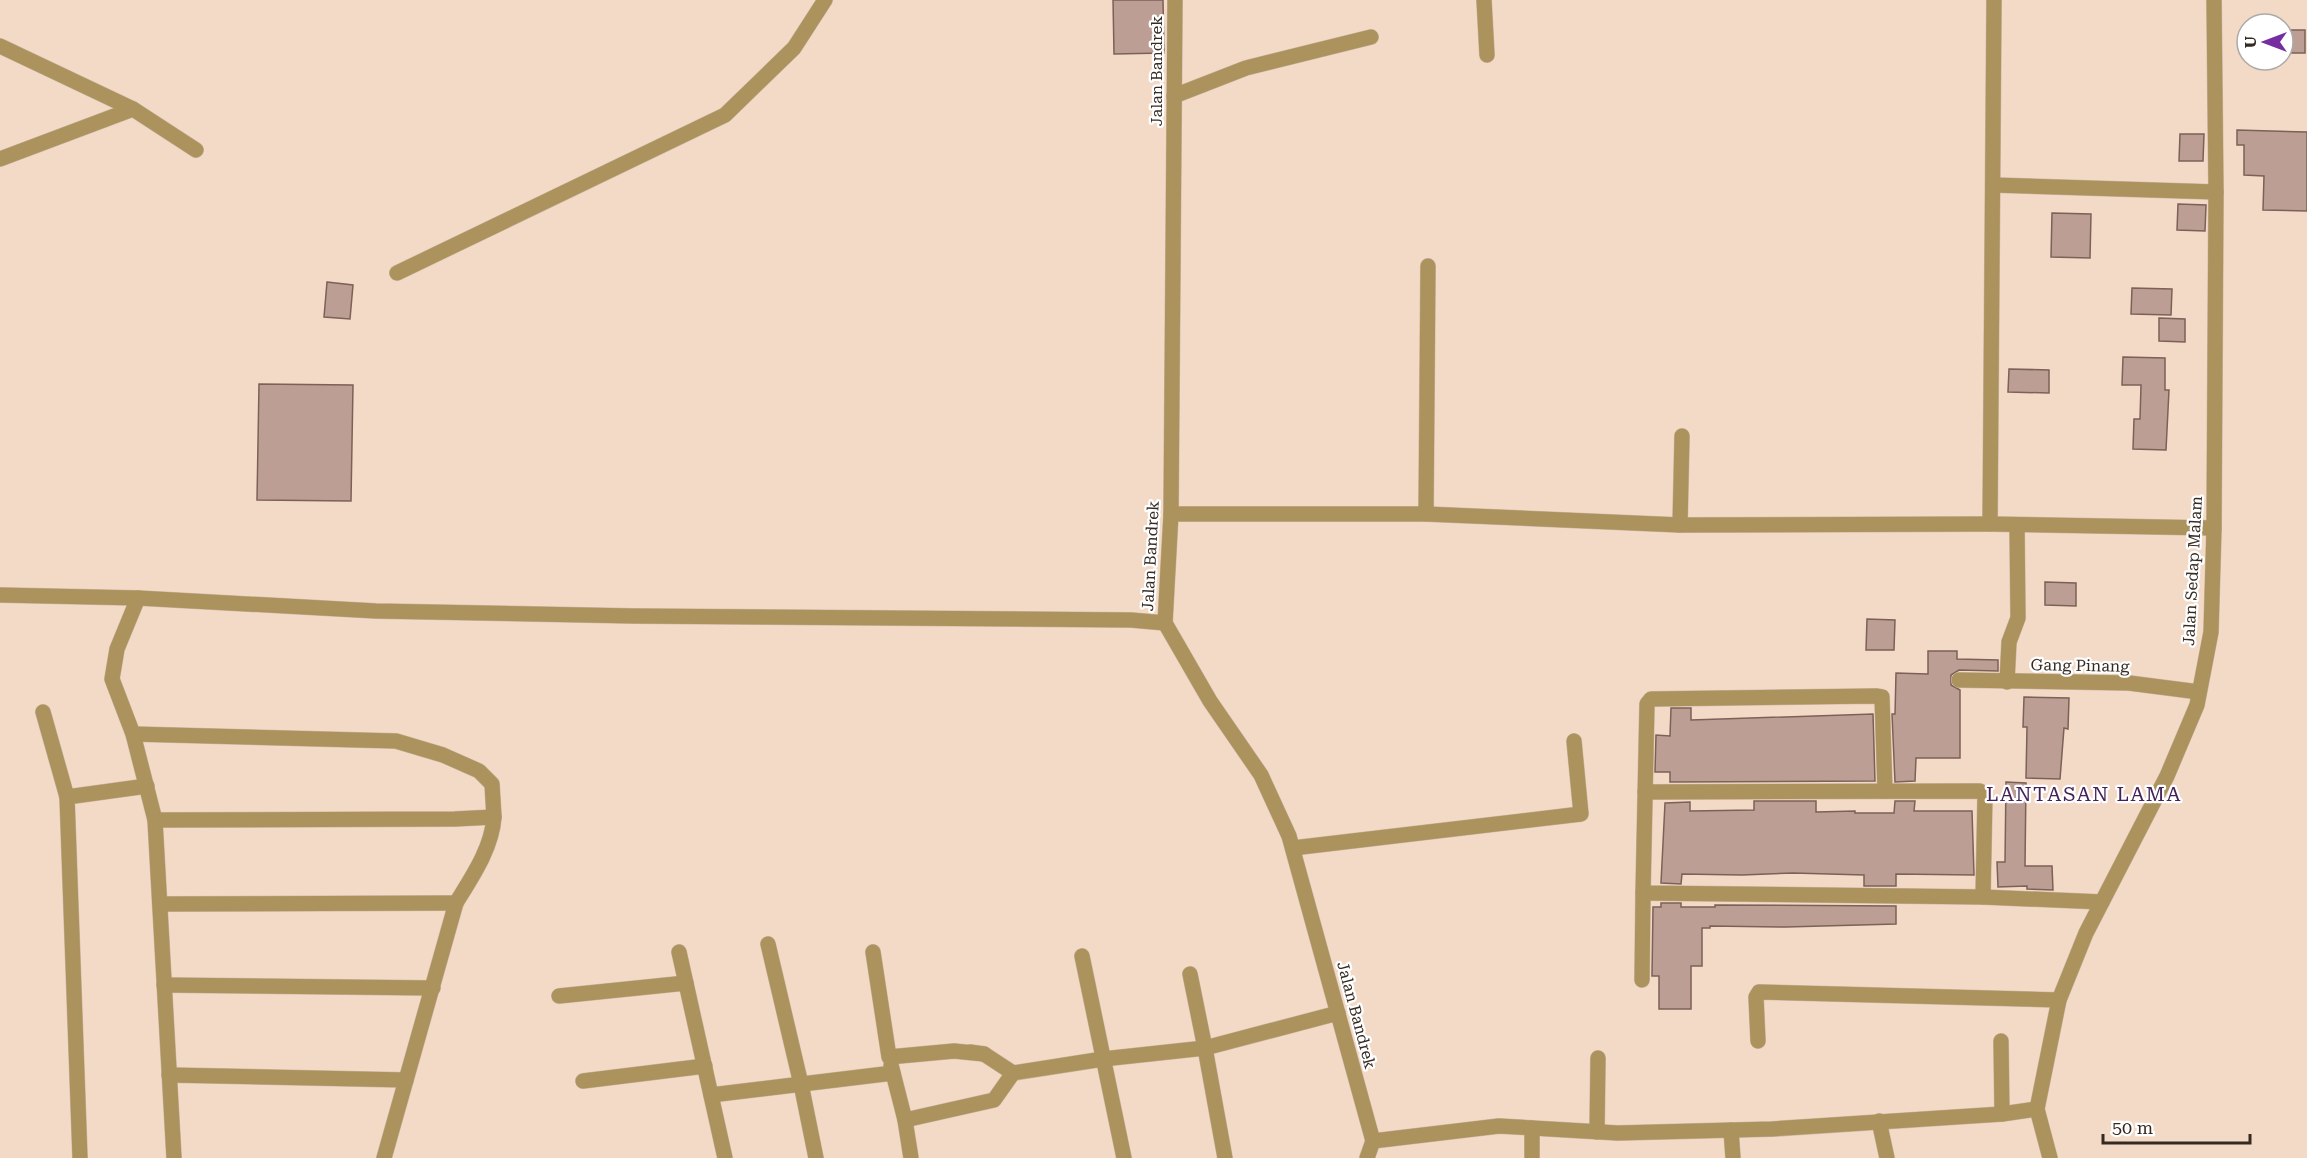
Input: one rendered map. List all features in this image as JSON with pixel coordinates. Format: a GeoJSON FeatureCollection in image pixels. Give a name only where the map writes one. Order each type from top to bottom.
{"type":"FeatureCollection","features":[{"type":"Feature","properties":{"kind":"street"},"geometry":{"type":"LineString","coordinates":[[397,273],[725,115],[794,48],[825,0]]}},
{"type":"Feature","properties":{"kind":"street","name":"Jalan Bandrek"},"geometry":{"type":"LineString","coordinates":[[1174,0],[1171,513],[1165,623],[1210,702],[1261,775],[1289,836],[1373,1140]]}},
{"type":"Feature","properties":{"kind":"street"},"geometry":{"type":"LineString","coordinates":[[1484,0],[1487,55]]}},
{"type":"Feature","properties":{"kind":"street"},"geometry":{"type":"LineString","coordinates":[[1990,524],[1994,0]]}},
{"type":"Feature","properties":{"kind":"street","name":"Jalan Sedap Malam"},"geometry":{"type":"LineString","coordinates":[[2037,1109],[2059,1000],[2086,933],[2167,776],[2197,705],[2211,632],[2214,528],[2216,192],[2214,0]]}},
{"type":"Feature","properties":{"kind":"street"},"geometry":{"type":"LineString","coordinates":[[1174,96],[1246,68],[1371,37]]}},
{"type":"Feature","properties":{"kind":"street"},"geometry":{"type":"LineString","coordinates":[[0,46],[133,109],[196,150]]}},
{"type":"Feature","properties":{"kind":"street"},"geometry":{"type":"LineString","coordinates":[[0,159],[133,109]]}},
{"type":"Feature","properties":{"kind":"street"},"geometry":{"type":"LineString","coordinates":[[1993,185],[2216,192]]}},
{"type":"Feature","properties":{"kind":"street"},"geometry":{"type":"LineString","coordinates":[[1426,514],[1428,266]]}},
{"type":"Feature","properties":{"kind":"street"},"geometry":{"type":"LineString","coordinates":[[1680,525],[1682,436]]}},
{"type":"Feature","properties":{"kind":"street"},"geometry":{"type":"LineString","coordinates":[[1171,513],[1426,514],[1680,525],[1990,524],[2214,528]]}},
{"type":"Feature","properties":{"kind":"street"},"geometry":{"type":"LineString","coordinates":[[2007,682],[2009,642],[2018,618],[2018,525]]}},
{"type":"Feature","properties":{"kind":"street"},"geometry":{"type":"LineString","coordinates":[[0,595],[138,598],[376,611],[634,616],[1131,620],[1165,623]]}},
{"type":"Feature","properties":{"kind":"street"},"geometry":{"type":"LineString","coordinates":[[138,598],[117,649],[112,679],[133,734],[155,820],[174,1158]]}},
{"type":"Feature","properties":{"kind":"street","name":"Gang Pinang"},"geometry":{"type":"LineString","coordinates":[[1959,680],[2129,683],[2199,692]]}},
{"type":"Feature","properties":{"kind":"street"},"geometry":{"type":"LineString","coordinates":[[1642,980],[1647,704],[1651,699],[1882,697],[1885,791]]}},
{"type":"Feature","properties":{"kind":"street"},"geometry":{"type":"LineString","coordinates":[[43,712],[67,797],[80,1158]]}},
{"type":"Feature","properties":{"kind":"street"},"geometry":{"type":"LineString","coordinates":[[133,734],[396,741],[443,755],[479,771],[492,784],[495,806],[491,836],[475,872],[456,903],[384,1158]]}},
{"type":"Feature","properties":{"kind":"street"},"geometry":{"type":"LineString","coordinates":[[1293,848],[1581,814],[1574,741]]}},
{"type":"Feature","properties":{"kind":"street"},"geometry":{"type":"LineString","coordinates":[[67,797],[147,786]]}},
{"type":"Feature","properties":{"kind":"street"},"geometry":{"type":"LineString","coordinates":[[1645,792],[1980,791],[1985,795],[1983,897]]}},
{"type":"Feature","properties":{"kind":"street"},"geometry":{"type":"LineString","coordinates":[[155,820],[494,817]]}},
{"type":"Feature","properties":{"kind":"street"},"geometry":{"type":"LineString","coordinates":[[1643,893],[1983,897],[2102,902]]}},
{"type":"Feature","properties":{"kind":"street"},"geometry":{"type":"LineString","coordinates":[[160,904],[456,903]]}},
{"type":"Feature","properties":{"kind":"street"},"geometry":{"type":"LineString","coordinates":[[768,944],[816,1158]]}},
{"type":"Feature","properties":{"kind":"street"},"geometry":{"type":"LineString","coordinates":[[679,952],[725,1158]]}},
{"type":"Feature","properties":{"kind":"street"},"geometry":{"type":"LineString","coordinates":[[873,952],[891,1065],[910,1158]]}},
{"type":"Feature","properties":{"kind":"street"},"geometry":{"type":"LineString","coordinates":[[1082,956],[1124,1158]]}},
{"type":"Feature","properties":{"kind":"street"},"geometry":{"type":"LineString","coordinates":[[1190,974],[1225,1158]]}},
{"type":"Feature","properties":{"kind":"street"},"geometry":{"type":"LineString","coordinates":[[559,996],[686,983]]}},
{"type":"Feature","properties":{"kind":"street"},"geometry":{"type":"LineString","coordinates":[[164,985],[433,988]]}},
{"type":"Feature","properties":{"kind":"street"},"geometry":{"type":"LineString","coordinates":[[1758,1041],[1756,997],[1759,992],[2059,1000]]}},
{"type":"Feature","properties":{"kind":"street"},"geometry":{"type":"LineString","coordinates":[[711,1095],[801,1084],[954,1051],[977,1053],[1012,1072],[1205,1048],[1338,1013]]}},
{"type":"Feature","properties":{"kind":"street"},"geometry":{"type":"LineString","coordinates":[[2001,1041],[2002,1114]]}},
{"type":"Feature","properties":{"kind":"street"},"geometry":{"type":"LineString","coordinates":[[1598,1058],[1598,1132]]}},
{"type":"Feature","properties":{"kind":"street"},"geometry":{"type":"LineString","coordinates":[[583,1081],[705,1066]]}},
{"type":"Feature","properties":{"kind":"street"},"geometry":{"type":"LineString","coordinates":[[904,1120],[994,1100],[1012,1072]]}},
{"type":"Feature","properties":{"kind":"street"},"geometry":{"type":"LineString","coordinates":[[169,1075],[406,1080]]}},
{"type":"Feature","properties":{"kind":"street"},"geometry":{"type":"LineString","coordinates":[[1367,1158],[1373,1140],[1499,1126],[1598,1132],[1731,1130],[2002,1114],[2037,1109],[2050,1158]]}},
{"type":"Feature","properties":{"kind":"street"},"geometry":{"type":"LineString","coordinates":[[1879,1121],[1887,1158]]}},
{"type":"Feature","properties":{"kind":"street"},"geometry":{"type":"LineString","coordinates":[[1532,1128],[1532,1158]]}},
{"type":"Feature","properties":{"kind":"street"},"geometry":{"type":"LineString","coordinates":[[1731,1130],[1733,1158]]}},
{"type":"Feature","properties":{"kind":"building"},"geometry":{"type":"Polygon","coordinates":[[[1113,0],[1163,0],[1164,53],[1114,54],[1113,0]]]}},
{"type":"Feature","properties":{"kind":"building"},"geometry":{"type":"Polygon","coordinates":[[[2295,30],[2305,30],[2305,53],[2295,53],[2295,30]]]}},
{"type":"Feature","properties":{"kind":"building"},"geometry":{"type":"Polygon","coordinates":[[[2237,130],[2307,132],[2307,211],[2263,210],[2264,176],[2244,175],[2244,145],[2237,145],[2237,130]]]}},
{"type":"Feature","properties":{"kind":"building"},"geometry":{"type":"Polygon","coordinates":[[[2180,134],[2204,134],[2203,161],[2179,161],[2180,134]]]}},
{"type":"Feature","properties":{"kind":"building"},"geometry":{"type":"Polygon","coordinates":[[[2178,204],[2206,205],[2205,231],[2177,230],[2178,204]]]}},
{"type":"Feature","properties":{"kind":"building"},"geometry":{"type":"Polygon","coordinates":[[[2052,213],[2091,214],[2090,258],[2051,257],[2052,213]]]}},
{"type":"Feature","properties":{"kind":"building"},"geometry":{"type":"Polygon","coordinates":[[[327,282],[353,285],[350,319],[324,317],[327,282]]]}},
{"type":"Feature","properties":{"kind":"building"},"geometry":{"type":"Polygon","coordinates":[[[2132,288],[2172,289],[2171,315],[2131,314],[2132,288]]]}},
{"type":"Feature","properties":{"kind":"building"},"geometry":{"type":"Polygon","coordinates":[[[2159,318],[2185,319],[2185,342],[2159,341],[2159,318]]]}},
{"type":"Feature","properties":{"kind":"building"},"geometry":{"type":"Polygon","coordinates":[[[2123,357],[2165,358],[2165,390],[2169,390],[2166,450],[2133,449],[2134,419],[2140,419],[2141,385],[2122,385],[2123,357]]]}},
{"type":"Feature","properties":{"kind":"building"},"geometry":{"type":"Polygon","coordinates":[[[2009,369],[2049,370],[2049,393],[2008,392],[2009,369]]]}},
{"type":"Feature","properties":{"kind":"building"},"geometry":{"type":"Polygon","coordinates":[[[259,384],[353,385],[351,501],[257,500],[259,384]]]}},
{"type":"Feature","properties":{"kind":"building"},"geometry":{"type":"Polygon","coordinates":[[[2045,582],[2076,583],[2076,606],[2045,605],[2045,582]]]}},
{"type":"Feature","properties":{"kind":"building"},"geometry":{"type":"Polygon","coordinates":[[[1867,619],[1895,620],[1894,650],[1866,650],[1867,619]]]}},
{"type":"Feature","properties":{"kind":"building"},"geometry":{"type":"Polygon","coordinates":[[[1928,651],[1957,651],[1957,659],[1998,660],[1998,671],[1959,670],[1951,675],[1951,685],[1960,690],[1960,758],[1916,758],[1915,781],[1895,782],[1892,714],[1895,714],[1896,673],[1928,674],[1928,651]]]}},
{"type":"Feature","properties":{"kind":"building"},"geometry":{"type":"Polygon","coordinates":[[[2024,697],[2069,698],[2068,729],[2064,728],[2060,779],[2026,778],[2027,727],[2023,727],[2024,697]]]}},
{"type":"Feature","properties":{"kind":"building"},"geometry":{"type":"Polygon","coordinates":[[[1671,708],[1691,708],[1691,720],[1873,714],[1875,781],[1670,782],[1670,772],[1655,772],[1656,735],[1670,736],[1671,708]]]}},
{"type":"Feature","properties":{"kind":"building"},"geometry":{"type":"Polygon","coordinates":[[[2006,782],[2026,783],[2025,866],[2052,866],[2053,890],[2027,889],[2027,886],[1998,887],[1997,862],[2005,862],[2006,782]]]}},
{"type":"Feature","properties":{"kind":"building"},"geometry":{"type":"Polygon","coordinates":[[[1754,801],[1816,801],[1816,812],[1894,813],[1895,801],[1915,801],[1914,811],[1972,811],[1974,875],[1896,874],[1896,886],[1864,886],[1864,875],[1793,873],[1682,874],[1681,884],[1661,883],[1665,803],[1690,802],[1690,811],[1754,810],[1754,801]]]}},
{"type":"Feature","properties":{"kind":"building"},"geometry":{"type":"Polygon","coordinates":[[[1661,903],[1681,903],[1681,907],[1715,907],[1715,905],[1896,906],[1896,924],[1786,927],[1710,926],[1710,928],[1702,928],[1702,966],[1691,966],[1691,1009],[1659,1009],[1659,976],[1652,976],[1653,907],[1661,907],[1661,903]]]}},
{"type":"Feature","properties":{"kind":"district","name":"LANTASAN LAMA"},"geometry":{"type":"Point","coordinates":[2084,794]}}]}
